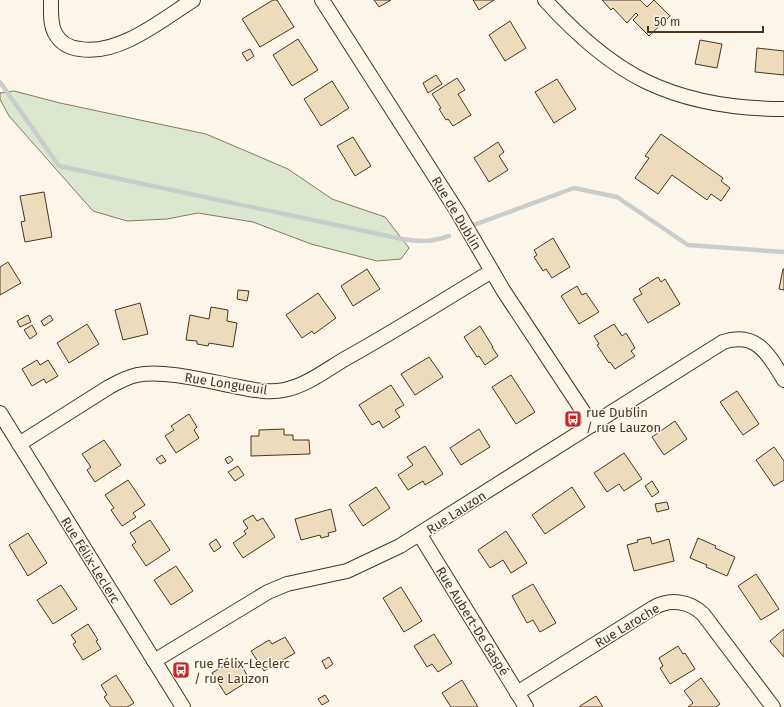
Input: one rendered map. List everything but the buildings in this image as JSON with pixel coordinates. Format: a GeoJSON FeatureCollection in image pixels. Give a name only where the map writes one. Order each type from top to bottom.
{"type":"FeatureCollection","features":[{"type":"Feature","properties":{"kind":"street"},"geometry":{"type":"LineString","coordinates":[[50,0],[52,26],[55,34],[68,46],[86,50],[116,46],[126,42],[193,0]]}},
{"type":"Feature","properties":{"kind":"street","name":"Rue de Dublin"},"geometry":{"type":"LineString","coordinates":[[322,0],[456,211],[492,271],[592,425]]}},
{"type":"Feature","properties":{"kind":"street"},"geometry":{"type":"LineString","coordinates":[[545,0],[563,20],[590,44],[646,82],[673,92],[706,101],[755,108],[784,109]]}},
{"type":"Feature","properties":{"kind":"street","name":"Rue Longueuil"},"geometry":{"type":"LineString","coordinates":[[19,444],[109,387],[122,380],[137,375],[153,373],[188,377],[263,391],[278,391],[292,388],[377,341],[492,271]]}},
{"type":"Feature","properties":{"kind":"street","name":"Rue Lauzon"},"geometry":{"type":"LineString","coordinates":[[154,661],[268,592],[287,584],[339,574],[355,568],[420,535],[718,345],[734,339],[746,340],[756,344],[765,352],[784,380]]}},
{"type":"Feature","properties":{"kind":"street","name":"Rue Félix-Leclerc"},"geometry":{"type":"LineString","coordinates":[[0,413],[183,707]]}},
{"type":"Feature","properties":{"kind":"street","name":"Rue Aubert-De Gaspé"},"geometry":{"type":"LineString","coordinates":[[420,535],[526,707]]}},
{"type":"Feature","properties":{"kind":"street","name":"Rue Laroche"},"geometry":{"type":"LineString","coordinates":[[517,693],[653,608],[664,603],[676,602],[688,604],[703,614],[773,707]]}},
{"type":"Feature","properties":{"kind":"green space"},"geometry":{"type":"Polygon","coordinates":[[[14,91],[60,103],[206,134],[288,169],[332,199],[385,217],[409,248],[401,259],[377,261],[311,244],[253,222],[198,213],[167,219],[127,221],[93,211],[9,116],[0,99],[0,93],[14,91]]]}},
{"type":"Feature","properties":{"kind":"waterway"},"geometry":{"type":"LineString","coordinates":[[0,82],[59,166],[402,239],[426,241],[449,236]]}},
{"type":"Feature","properties":{"kind":"waterway"},"geometry":{"type":"LineString","coordinates":[[471,226],[574,188],[617,197],[688,245],[784,252]]}},
{"type":"Feature","properties":{"kind":"place","name":"rue Dublin / rue Lauzon"},"geometry":{"type":"Point","coordinates":[573,419]}},
{"type":"Feature","properties":{"kind":"place","name":"rue Félix-Leclerc / rue Lauzon"},"geometry":{"type":"Point","coordinates":[181,670]}}]}
